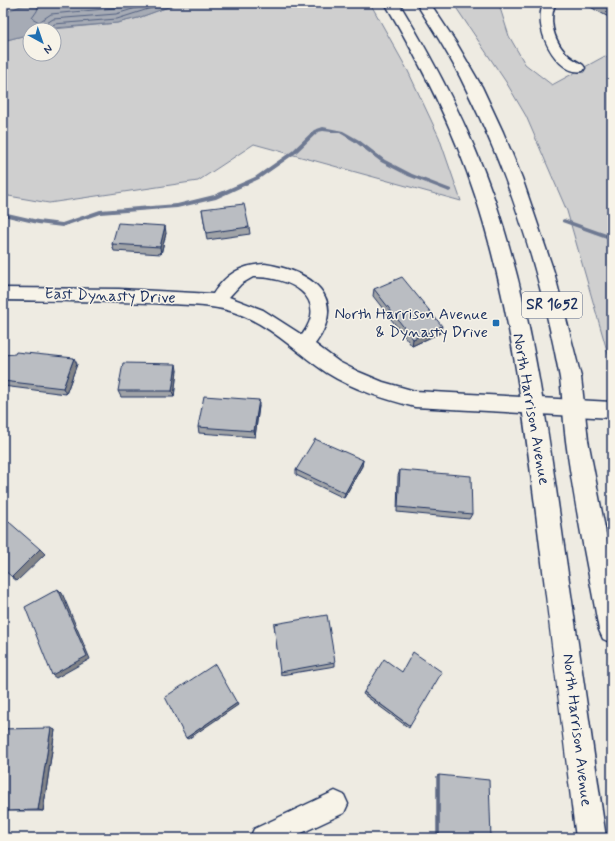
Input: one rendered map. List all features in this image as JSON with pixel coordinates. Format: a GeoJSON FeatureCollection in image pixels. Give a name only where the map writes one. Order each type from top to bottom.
{"type":"FeatureCollection","features":[{"type":"Feature","properties":{"kind":"main road","name":"North Harrison Avenue"},"geometry":{"type":"LineString","coordinates":[[392,3],[432,70],[466,146],[490,214],[505,268],[534,406],[591,838]]}},
{"type":"Feature","properties":{"kind":"main road","name":"SR 1652"},"geometry":{"type":"LineString","coordinates":[[423,3],[467,73],[515,182],[545,275],[569,369],[577,438],[612,630]]}},
{"type":"Feature","properties":{"kind":"street"},"geometry":{"type":"LineString","coordinates":[[550,3],[545,13],[545,18],[550,36],[561,56],[578,68]]}},
{"type":"Feature","properties":{"kind":"street"},"geometry":{"type":"LineString","coordinates":[[218,300],[228,284],[244,274],[263,270],[288,274],[315,293],[320,308],[318,326],[304,345]]}},
{"type":"Feature","properties":{"kind":"street","name":"East Dynasty Drive"},"geometry":{"type":"LineString","coordinates":[[3,294],[102,294],[218,300],[246,309],[274,324],[334,367],[389,393],[415,399],[612,410]]}},
{"type":"Feature","properties":{"kind":"street"},"geometry":{"type":"LineString","coordinates":[[263,838],[335,804]]}},
{"type":"Feature","properties":{"kind":"shaded area"},"geometry":{"type":"Polygon","coordinates":[[[179,3],[370,3],[408,71],[439,137],[461,201],[254,144],[198,181],[49,203],[3,195],[3,41],[22,36],[22,62],[62,62],[62,28],[117,23],[138,18],[179,3]]]}},
{"type":"Feature","properties":{"kind":"shaded area"},"geometry":{"type":"Polygon","coordinates":[[[453,3],[504,3],[500,8],[509,36],[525,64],[552,85],[605,56],[612,60],[612,368],[567,211],[526,116],[506,82],[453,3]]]}},
{"type":"Feature","properties":{"kind":"water"},"geometry":{"type":"Polygon","coordinates":[[[28,3],[179,3],[138,18],[117,23],[62,27],[62,22],[22,22],[22,36],[3,41],[3,13],[28,3]]]}},
{"type":"Feature","properties":{"kind":"building"},"geometry":{"type":"Polygon","coordinates":[[[605,3],[612,3],[612,7],[605,3]]]}},
{"type":"Feature","properties":{"kind":"building"},"geometry":{"type":"Polygon","coordinates":[[[244,204],[249,227],[206,233],[202,209],[244,204]]]}},
{"type":"Feature","properties":{"kind":"building"},"geometry":{"type":"Polygon","coordinates":[[[118,223],[165,226],[160,247],[112,244],[118,223]]]}},
{"type":"Feature","properties":{"kind":"building"},"geometry":{"type":"Polygon","coordinates":[[[402,277],[442,326],[413,339],[374,289],[402,277]]]}},
{"type":"Feature","properties":{"kind":"building"},"geometry":{"type":"Polygon","coordinates":[[[16,352],[74,358],[63,388],[3,381],[3,355],[15,354],[16,352]]]}},
{"type":"Feature","properties":{"kind":"building"},"geometry":{"type":"Polygon","coordinates":[[[123,363],[176,364],[172,391],[118,391],[123,363]]]}},
{"type":"Feature","properties":{"kind":"building"},"geometry":{"type":"Polygon","coordinates":[[[204,396],[259,400],[254,431],[198,427],[204,396]]]}},
{"type":"Feature","properties":{"kind":"building"},"geometry":{"type":"Polygon","coordinates":[[[315,439],[363,460],[345,493],[296,470],[315,439]]]}},
{"type":"Feature","properties":{"kind":"building"},"geometry":{"type":"Polygon","coordinates":[[[400,470],[471,476],[472,514],[398,507],[400,470]]]}},
{"type":"Feature","properties":{"kind":"building"},"geometry":{"type":"Polygon","coordinates":[[[9,522],[40,549],[12,577],[3,569],[3,528],[9,522]]]}},
{"type":"Feature","properties":{"kind":"building"},"geometry":{"type":"Polygon","coordinates":[[[58,589],[87,656],[52,675],[25,607],[58,589]]]}},
{"type":"Feature","properties":{"kind":"building"},"geometry":{"type":"Polygon","coordinates":[[[327,615],[335,662],[280,672],[274,624],[327,615]]]}},
{"type":"Feature","properties":{"kind":"building"},"geometry":{"type":"Polygon","coordinates":[[[413,652],[442,672],[410,726],[364,692],[384,659],[402,672],[413,652]]]}},
{"type":"Feature","properties":{"kind":"building"},"geometry":{"type":"Polygon","coordinates":[[[215,664],[237,703],[186,738],[165,697],[215,664]]]}},
{"type":"Feature","properties":{"kind":"building"},"geometry":{"type":"Polygon","coordinates":[[[51,728],[38,810],[3,811],[3,729],[51,728]]]}},
{"type":"Feature","properties":{"kind":"building"},"geometry":{"type":"Polygon","coordinates":[[[439,775],[489,780],[491,838],[439,838],[439,775]]]}},
{"type":"Feature","properties":{"kind":"waterway"},"geometry":{"type":"LineString","coordinates":[[3,214],[38,222],[62,225],[100,212],[177,206],[216,197],[257,178],[294,152],[316,131],[323,129],[341,132],[357,141],[383,161],[410,175],[449,190]]}},
{"type":"Feature","properties":{"kind":"waterway"},"geometry":{"type":"LineString","coordinates":[[564,221],[612,238]]}},
{"type":"Feature","properties":{"kind":"place","name":"North Harrison Avenue & Dynasty Drive"},"geometry":{"type":"Point","coordinates":[496,323]}}]}
